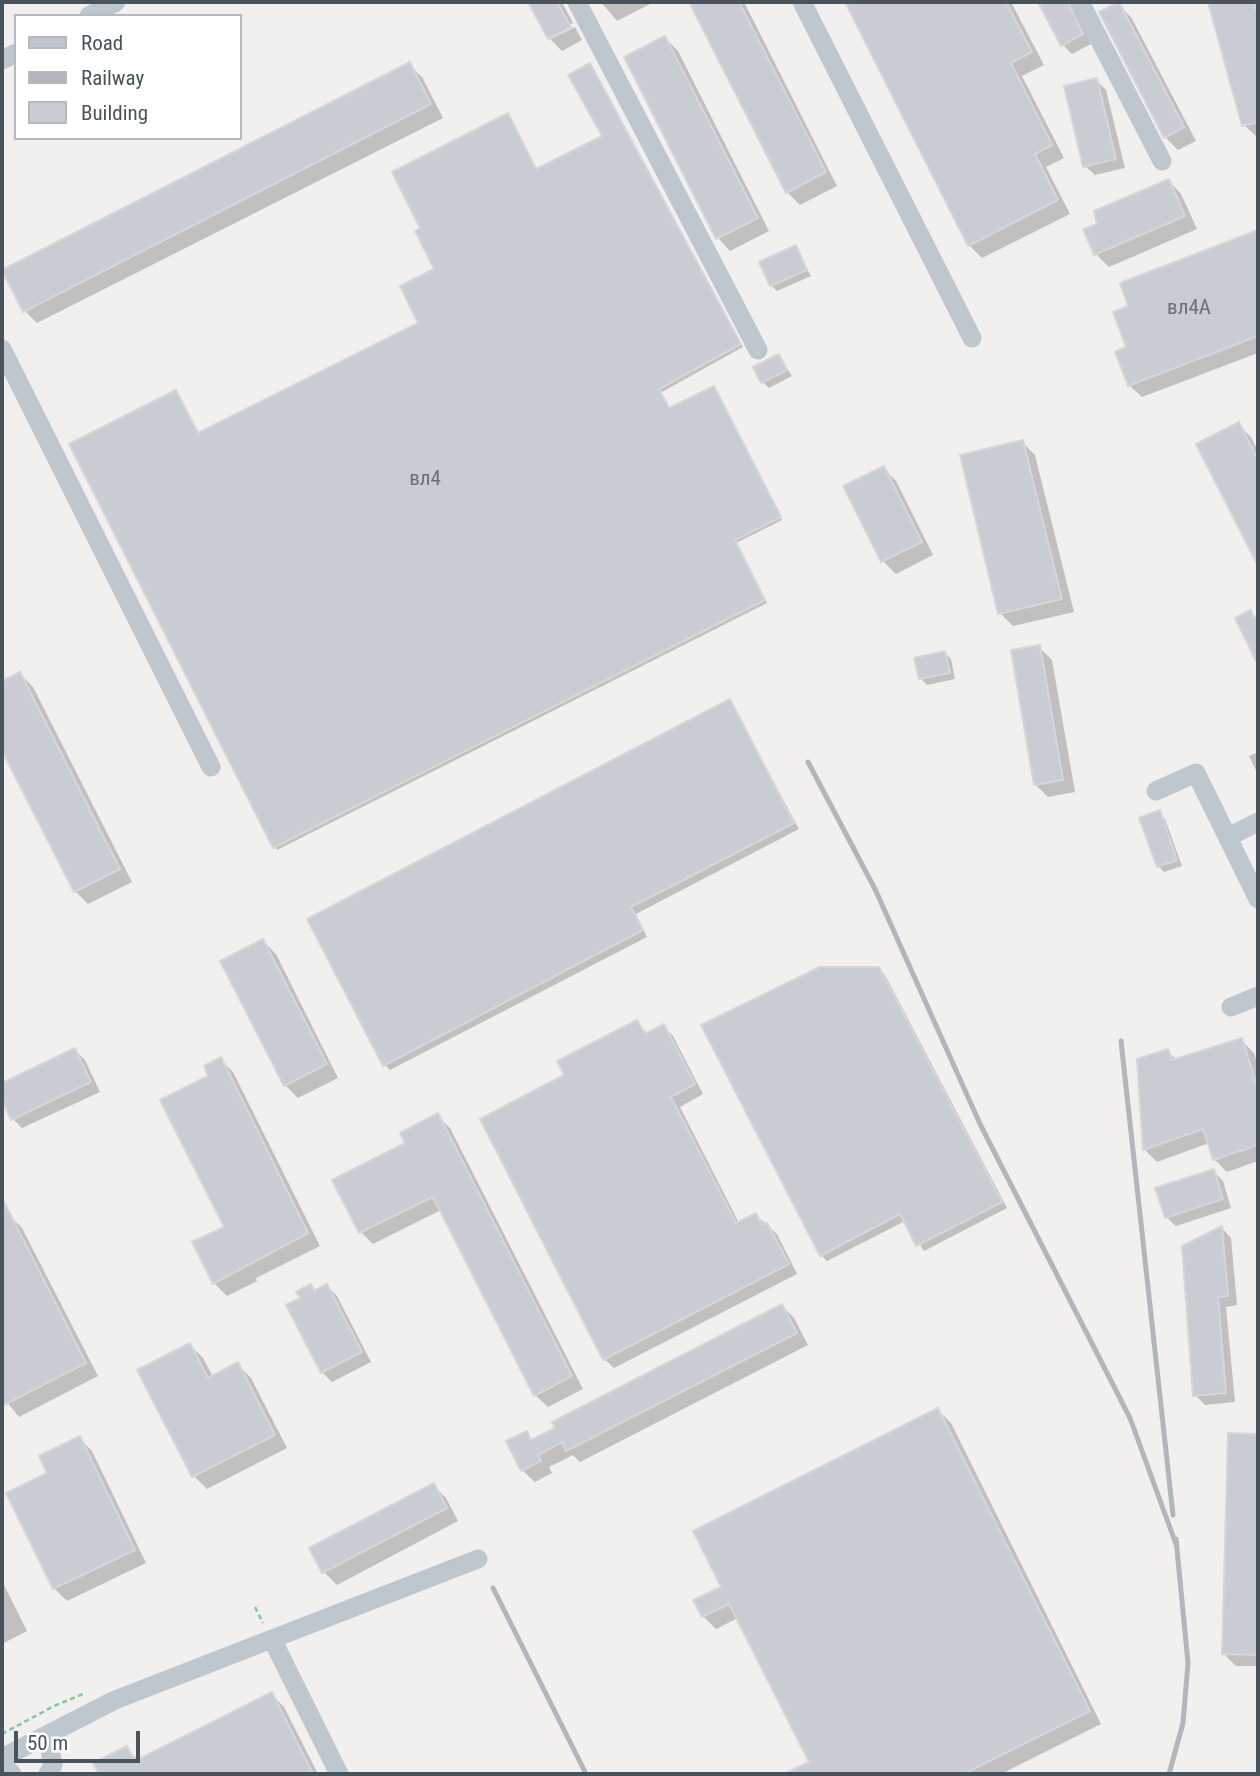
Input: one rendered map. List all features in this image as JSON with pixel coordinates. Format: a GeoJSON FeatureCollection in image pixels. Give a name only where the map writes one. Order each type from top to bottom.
{"type":"FeatureCollection","features":[{"type":"Feature","properties":{"kind":"lane"},"geometry":{"type":"LineString","coordinates":[[93,14],[116,2]]}},
{"type":"Feature","properties":{"kind":"lane"},"geometry":{"type":"LineString","coordinates":[[577,2],[758,350]]}},
{"type":"Feature","properties":{"kind":"lane"},"geometry":{"type":"LineString","coordinates":[[802,2],[972,338]]}},
{"type":"Feature","properties":{"kind":"lane"},"geometry":{"type":"LineString","coordinates":[[1080,2],[1162,161]]}},
{"type":"Feature","properties":{"kind":"lane"},"geometry":{"type":"LineString","coordinates":[[2,349],[211,767]]}},
{"type":"Feature","properties":{"kind":"lane"},"geometry":{"type":"LineString","coordinates":[[1156,791],[1196,773],[1258,899]]}},
{"type":"Feature","properties":{"kind":"lane"},"geometry":{"type":"LineString","coordinates":[[1228,837],[1258,821]]}},
{"type":"Feature","properties":{"kind":"lane"},"geometry":{"type":"LineString","coordinates":[[1231,1007],[1258,996]]}},
{"type":"Feature","properties":{"kind":"lane"},"geometry":{"type":"LineString","coordinates":[[2,1758],[47,1735],[273,1640],[478,1559]]}},
{"type":"Feature","properties":{"kind":"lane"},"geometry":{"type":"LineString","coordinates":[[273,1640],[339,1774]]}},
{"type":"Feature","properties":{"kind":"lane"},"geometry":{"type":"LineString","coordinates":[[47,1735],[53,1765],[48,1774]]}},
{"type":"Feature","properties":{"kind":"lane"},"geometry":{"type":"LineString","coordinates":[[2,1764],[12,1774]]}},
{"type":"Feature","properties":{"kind":"building"},"geometry":{"type":"Polygon","coordinates":[[[528,2],[557,2],[571,27],[548,39],[528,2]]]}},
{"type":"Feature","properties":{"kind":"building"},"geometry":{"type":"Polygon","coordinates":[[[689,2],[739,2],[826,172],[786,193],[689,2]]]}},
{"type":"Feature","properties":{"kind":"building"},"geometry":{"type":"Polygon","coordinates":[[[845,2],[1006,2],[1032,52],[1011,63],[1052,145],[1035,154],[1058,200],[968,246],[845,2]]]}},
{"type":"Feature","properties":{"kind":"building"},"geometry":{"type":"Polygon","coordinates":[[[1038,2],[1068,2],[1083,34],[1061,46],[1038,2]]]}},
{"type":"Feature","properties":{"kind":"building"},"geometry":{"type":"Polygon","coordinates":[[[1119,2],[1184,127],[1164,138],[1099,12],[1119,2]]]}},
{"type":"Feature","properties":{"kind":"building"},"geometry":{"type":"Polygon","coordinates":[[[1208,2],[1254,2],[1258,17],[1258,122],[1242,126],[1208,2]]]}},
{"type":"Feature","properties":{"kind":"building"},"geometry":{"type":"Polygon","coordinates":[[[665,36],[758,218],[716,239],[624,57],[665,36]]]}},
{"type":"Feature","properties":{"kind":"building"},"geometry":{"type":"Polygon","coordinates":[[[410,62],[431,104],[23,312],[2,270],[410,62]]]}},
{"type":"Feature","properties":{"kind":"building"},"geometry":{"type":"Polygon","coordinates":[[[590,63],[741,344],[659,389],[669,408],[714,386],[781,517],[735,540],[765,600],[273,848],[69,444],[176,390],[198,433],[418,323],[400,286],[434,269],[415,231],[420,228],[392,172],[508,113],[536,169],[602,136],[568,75],[590,63]]]}},
{"type":"Feature","properties":{"kind":"building"},"geometry":{"type":"Polygon","coordinates":[[[1097,78],[1116,159],[1083,167],[1064,86],[1097,78]]]}},
{"type":"Feature","properties":{"kind":"building"},"geometry":{"type":"Polygon","coordinates":[[[1169,179],[1185,216],[1094,255],[1083,229],[1097,224],[1094,211],[1169,179]]]}},
{"type":"Feature","properties":{"kind":"building"},"geometry":{"type":"Polygon","coordinates":[[[1258,230],[1258,336],[1128,386],[1115,352],[1126,347],[1113,312],[1128,306],[1120,283],[1258,230]]]}},
{"type":"Feature","properties":{"kind":"building"},"geometry":{"type":"Polygon","coordinates":[[[796,245],[807,270],[770,286],[759,262],[796,245]]]}},
{"type":"Feature","properties":{"kind":"building"},"geometry":{"type":"Polygon","coordinates":[[[779,354],[787,370],[761,383],[753,367],[779,354]]]}},
{"type":"Feature","properties":{"kind":"building"},"geometry":{"type":"Polygon","coordinates":[[[1239,422],[1258,460],[1258,566],[1196,444],[1239,422]]]}},
{"type":"Feature","properties":{"kind":"building"},"geometry":{"type":"Polygon","coordinates":[[[1023,440],[1062,599],[998,614],[960,455],[1023,440]]]}},
{"type":"Feature","properties":{"kind":"building"},"geometry":{"type":"Polygon","coordinates":[[[884,466],[922,542],[881,562],[843,486],[884,466]]]}},
{"type":"Feature","properties":{"kind":"building"},"geometry":{"type":"Polygon","coordinates":[[[1251,610],[1254,618],[1258,616],[1258,665],[1235,618],[1251,610]]]}},
{"type":"Feature","properties":{"kind":"building"},"geometry":{"type":"Polygon","coordinates":[[[1040,645],[1063,780],[1034,785],[1011,650],[1040,645]]]}},
{"type":"Feature","properties":{"kind":"building"},"geometry":{"type":"Polygon","coordinates":[[[945,651],[950,673],[919,679],[914,658],[945,651]]]}},
{"type":"Feature","properties":{"kind":"building"},"geometry":{"type":"Polygon","coordinates":[[[20,672],[120,869],[74,892],[2,751],[2,681],[20,672]]]}},
{"type":"Feature","properties":{"kind":"building"},"geometry":{"type":"Polygon","coordinates":[[[730,699],[794,823],[631,907],[643,930],[383,1066],[307,919],[730,699]]]}},
{"type":"Feature","properties":{"kind":"building"},"geometry":{"type":"Polygon","coordinates":[[[1160,810],[1177,860],[1157,867],[1139,818],[1160,810]]]}},
{"type":"Feature","properties":{"kind":"building"},"geometry":{"type":"Polygon","coordinates":[[[263,939],[327,1064],[284,1086],[220,961],[263,939]]]}},
{"type":"Feature","properties":{"kind":"building"},"geometry":{"type":"Polygon","coordinates":[[[820,967],[879,967],[1002,1202],[916,1246],[900,1214],[820,1256],[701,1025],[820,967]]]}},
{"type":"Feature","properties":{"kind":"building"},"geometry":{"type":"Polygon","coordinates":[[[637,1020],[645,1034],[664,1024],[695,1084],[671,1097],[736,1223],[756,1213],[762,1225],[767,1223],[789,1264],[603,1360],[480,1119],[564,1075],[557,1061],[637,1020]]]}},
{"type":"Feature","properties":{"kind":"building"},"geometry":{"type":"Polygon","coordinates":[[[1242,1038],[1258,1089],[1258,1145],[1213,1160],[1203,1129],[1143,1150],[1137,1059],[1168,1049],[1172,1060],[1242,1038]]]}},
{"type":"Feature","properties":{"kind":"building"},"geometry":{"type":"Polygon","coordinates":[[[75,1048],[91,1082],[11,1120],[2,1100],[2,1083],[75,1048]]]}},
{"type":"Feature","properties":{"kind":"building"},"geometry":{"type":"Polygon","coordinates":[[[221,1057],[308,1233],[213,1284],[192,1242],[224,1227],[160,1100],[208,1076],[204,1066],[221,1057]]]}},
{"type":"Feature","properties":{"kind":"building"},"geometry":{"type":"Polygon","coordinates":[[[438,1113],[572,1376],[534,1396],[433,1197],[359,1233],[332,1180],[405,1143],[400,1133],[438,1113]]]}},
{"type":"Feature","properties":{"kind":"building"},"geometry":{"type":"Polygon","coordinates":[[[1214,1169],[1223,1199],[1165,1218],[1155,1188],[1214,1169]]]}},
{"type":"Feature","properties":{"kind":"building"},"geometry":{"type":"Polygon","coordinates":[[[2,1198],[86,1363],[2,1406],[2,1198]]]}},
{"type":"Feature","properties":{"kind":"building"},"geometry":{"type":"Polygon","coordinates":[[[1222,1226],[1228,1296],[1218,1297],[1226,1393],[1193,1396],[1182,1246],[1222,1226]]]}},
{"type":"Feature","properties":{"kind":"building"},"geometry":{"type":"Polygon","coordinates":[[[311,1284],[314,1291],[327,1284],[362,1352],[321,1373],[286,1305],[300,1298],[296,1292],[311,1284]]]}},
{"type":"Feature","properties":{"kind":"building"},"geometry":{"type":"Polygon","coordinates":[[[782,1304],[797,1333],[566,1451],[562,1442],[538,1455],[541,1461],[521,1471],[506,1441],[527,1431],[531,1440],[555,1428],[552,1422],[782,1304]]]}},
{"type":"Feature","properties":{"kind":"building"},"geometry":{"type":"Polygon","coordinates":[[[190,1343],[208,1378],[238,1362],[275,1435],[192,1477],[137,1370],[190,1343]]]}},
{"type":"Feature","properties":{"kind":"building"},"geometry":{"type":"Polygon","coordinates":[[[938,1408],[1090,1711],[963,1774],[784,1774],[809,1762],[729,1604],[702,1617],[693,1600],[721,1587],[693,1531],[938,1408]]]}},
{"type":"Feature","properties":{"kind":"building"},"geometry":{"type":"Polygon","coordinates":[[[1228,1433],[1258,1434],[1258,1655],[1222,1654],[1228,1433]]]}},
{"type":"Feature","properties":{"kind":"building"},"geometry":{"type":"Polygon","coordinates":[[[80,1436],[135,1550],[53,1589],[6,1493],[47,1473],[39,1456],[80,1436]]]}},
{"type":"Feature","properties":{"kind":"building"},"geometry":{"type":"Polygon","coordinates":[[[434,1483],[447,1508],[322,1573],[309,1548],[434,1483]]]}},
{"type":"Feature","properties":{"kind":"building"},"geometry":{"type":"Polygon","coordinates":[[[272,1692],[313,1774],[99,1774],[93,1763],[127,1746],[135,1761],[272,1692]]]}},
{"type":"Feature","properties":{"kind":"railway"},"geometry":{"type":"LineString","coordinates":[[808,762],[875,889],[980,1124],[1130,1418],[1177,1547]]}},
{"type":"Feature","properties":{"kind":"railway"},"geometry":{"type":"LineString","coordinates":[[1121,1041],[1173,1515]]}},
{"type":"Feature","properties":{"kind":"railway"},"geometry":{"type":"LineString","coordinates":[[1169,1774],[1183,1723],[1188,1663],[1176,1539]]}},
{"type":"Feature","properties":{"kind":"railway"},"geometry":{"type":"LineString","coordinates":[[493,1588],[586,1774]]}}]}
